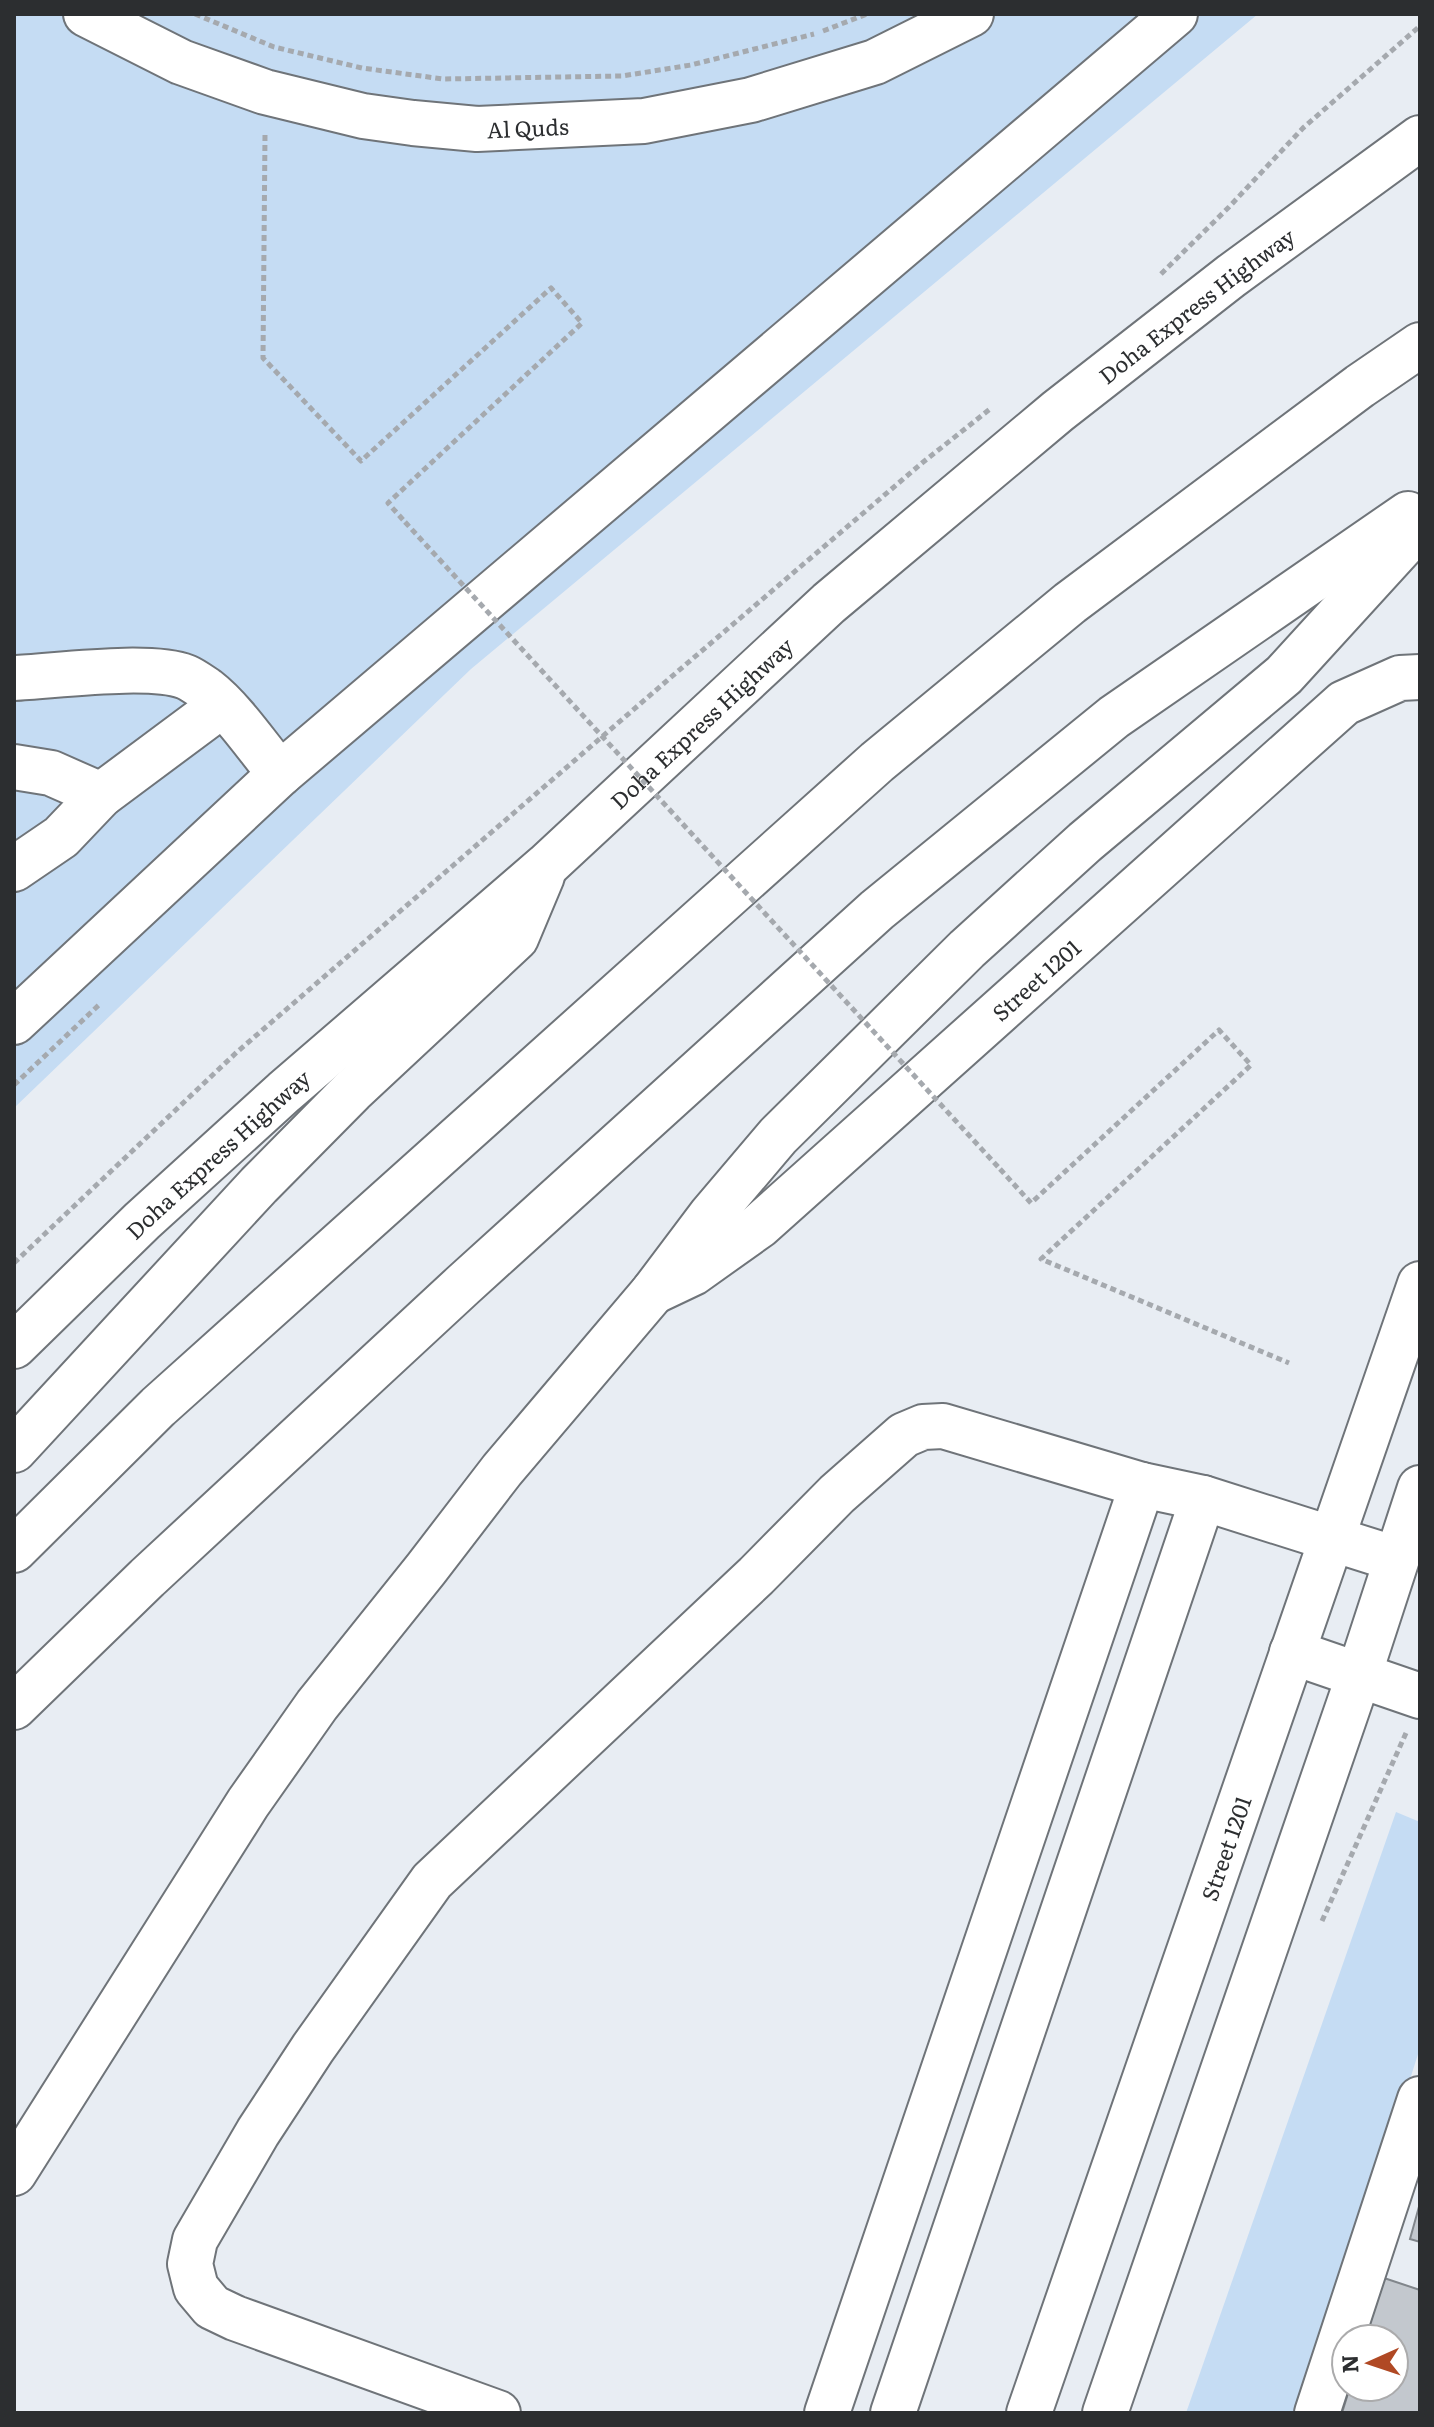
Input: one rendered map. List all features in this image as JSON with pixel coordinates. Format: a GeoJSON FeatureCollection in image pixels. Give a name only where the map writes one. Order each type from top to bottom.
{"type":"FeatureCollection","features":[{"type":"Feature","properties":{"kind":"main road","name":"Al Quds"},"geometry":{"type":"LineString","coordinates":[[86,14],[181,62],[265,92],[363,116],[477,129],[644,121],[751,100],[875,62],[971,14]]}},
{"type":"Feature","properties":{"kind":"main road"},"geometry":{"type":"LineString","coordinates":[[14,1022],[280,774],[1175,14]]}},
{"type":"Feature","properties":{"kind":"main road","name":"Doha Express Highway"},"geometry":{"type":"LineString","coordinates":[[14,1346],[142,1221],[284,1092],[546,866],[829,603],[1058,411],[1231,276],[1420,138]]}},
{"type":"Feature","properties":{"kind":"main road"},"geometry":{"type":"LineString","coordinates":[[14,1550],[158,1407],[877,762],[1082,594],[1348,395],[1420,345]]}},
{"type":"Feature","properties":{"kind":"main road"},"geometry":{"type":"LineString","coordinates":[[14,1707],[158,1567],[463,1285],[877,910],[1114,717],[1420,506]]}},
{"type":"Feature","properties":{"kind":"main road"},"geometry":{"type":"LineString","coordinates":[[14,2173],[248,1803],[317,1705],[502,1470],[653,1292],[711,1215],[778,1136],[967,949],[1085,842],[1284,675],[1420,526]]}},
{"type":"Feature","properties":{"kind":"main road"},"geometry":{"type":"LineString","coordinates":[[14,678],[129,671],[163,672],[187,677],[209,691],[280,774]]}},
{"type":"Feature","properties":{"kind":"main road","name":"Street 1201"},"geometry":{"type":"LineString","coordinates":[[653,1292],[693,1273],[759,1226],[1344,703],[1400,678],[1420,677]]}},
{"type":"Feature","properties":{"kind":"main road"},"geometry":{"type":"LineString","coordinates":[[14,869],[61,837],[101,795],[222,705]]}},
{"type":"Feature","properties":{"kind":"main road"},"geometry":{"type":"LineString","coordinates":[[14,767],[51,773],[101,795]]}},
{"type":"Feature","properties":{"kind":"main road"},"geometry":{"type":"LineString","coordinates":[[14,1450],[259,1185],[352,1091],[516,938],[546,866]]}},
{"type":"Feature","properties":{"kind":"main road","name":"Street 1201"},"geometry":{"type":"LineString","coordinates":[[1029,2413],[1420,1284]]}},
{"type":"Feature","properties":{"kind":"main road"},"geometry":{"type":"LineString","coordinates":[[498,2413],[212,2307],[196,2288],[190,2264],[195,2240],[258,2132],[313,2048],[432,1881],[756,1576],[837,1494],[904,1435],[923,1427],[943,1426],[1142,1485],[1203,1498],[1396,1559]]}},
{"type":"Feature","properties":{"kind":"main road"},"geometry":{"type":"LineString","coordinates":[[827,2413],[1142,1485]]}},
{"type":"Feature","properties":{"kind":"main road"},"geometry":{"type":"LineString","coordinates":[[1105,2413],[1359,1675],[1420,1488]]}},
{"type":"Feature","properties":{"kind":"main road"},"geometry":{"type":"LineString","coordinates":[[893,2413],[1203,1498]]}},
{"type":"Feature","properties":{"kind":"main road"},"geometry":{"type":"LineString","coordinates":[[1292,1652],[1359,1675],[1414,1713]]}},
{"type":"Feature","properties":{"kind":"main road"},"geometry":{"type":"LineString","coordinates":[[1317,2413],[1420,2099]]}},
{"type":"Feature","properties":{"kind":"path"},"geometry":{"type":"LineString","coordinates":[[195,14],[274,47],[362,68],[443,79],[622,76],[649,72],[747,53],[867,14]]}},
{"type":"Feature","properties":{"kind":"path"},"geometry":{"type":"LineString","coordinates":[[1161,275],[1303,128],[1420,26]]}},
{"type":"Feature","properties":{"kind":"path"},"geometry":{"type":"LineString","coordinates":[[265,92],[263,358],[361,461],[551,288],[582,323],[388,503],[1031,1203],[1219,1030],[1251,1065],[1041,1259],[1289,1363]]}},
{"type":"Feature","properties":{"kind":"path"},"geometry":{"type":"LineString","coordinates":[[14,1263],[237,1052],[922,463],[997,404]]}},
{"type":"Feature","properties":{"kind":"path"},"geometry":{"type":"LineString","coordinates":[[1319,1927],[1414,1713]]}},
{"type":"Feature","properties":{"kind":"shaded area"},"geometry":{"type":"Polygon","coordinates":[[[14,14],[1258,14],[471,669],[14,1108],[14,14]]]}},
{"type":"Feature","properties":{"kind":"shaded area"},"geometry":{"type":"Polygon","coordinates":[[[1396,1812],[1420,1822],[1420,2048],[1303,2413],[1186,2413],[1396,1812]]]}},
{"type":"Feature","properties":{"kind":"building"},"geometry":{"type":"Polygon","coordinates":[[[1420,2203],[1420,2242],[1410,2239],[1420,2203]]]}},
{"type":"Feature","properties":{"kind":"building"},"geometry":{"type":"Polygon","coordinates":[[[1384,2278],[1420,2290],[1420,2413],[1342,2413],[1345,2403],[1410,2403],[1410,2323],[1370,2323],[1384,2278]]]}}]}
